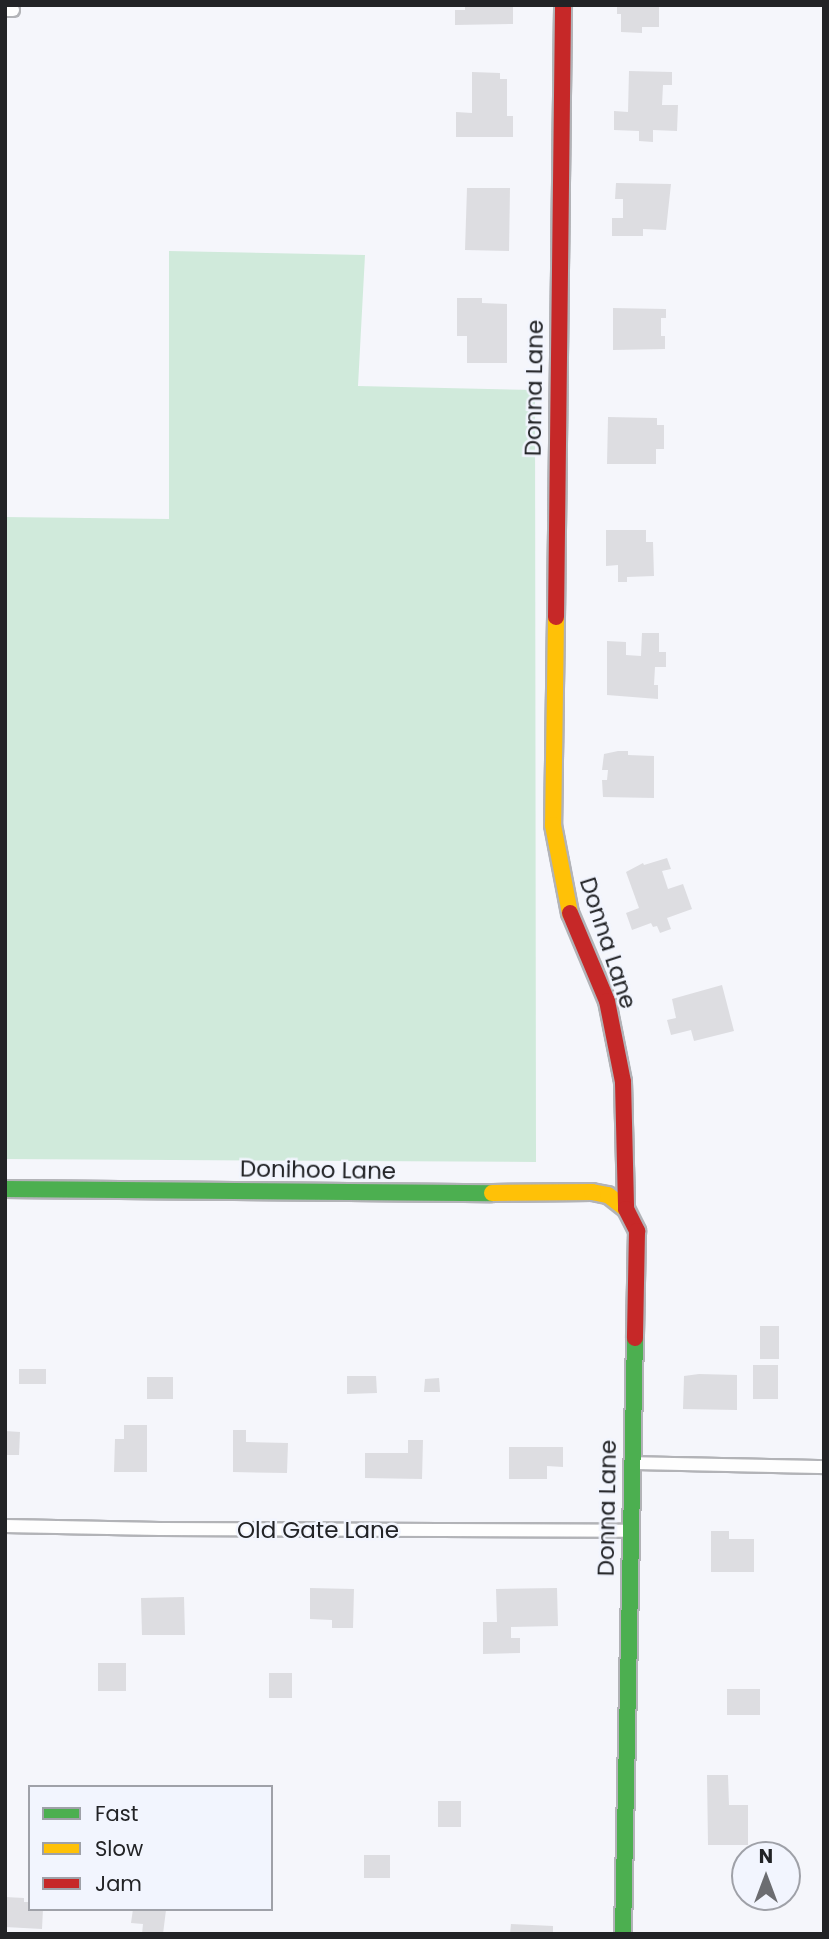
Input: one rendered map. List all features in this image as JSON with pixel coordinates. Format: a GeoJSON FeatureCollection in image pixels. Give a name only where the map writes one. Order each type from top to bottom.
{"type":"FeatureCollection","features":[{"type":"Feature","properties":{"kind":"street","name":"Donna Lane"},"geometry":{"type":"LineString","coordinates":[[563,5],[553,825],[568,909],[607,1002],[623,1082],[625,1209],[637,1231],[623,1934]]}},
{"type":"Feature","properties":{"kind":"street","name":"Donihoo Lane"},"geometry":{"type":"LineString","coordinates":[[5,1189],[379,1194],[592,1192],[608,1195],[625,1209]]}},
{"type":"Feature","properties":{"kind":"street"},"geometry":{"type":"LineString","coordinates":[[631,1463],[824,1467]]}},
{"type":"Feature","properties":{"kind":"street","name":"Old Gate Lane"},"geometry":{"type":"LineString","coordinates":[[5,1525],[160,1529],[631,1531]]}},
{"type":"Feature","properties":{"kind":"green space"},"geometry":{"type":"Polygon","coordinates":[[[169,251],[365,255],[358,386],[535,390],[536,1162],[5,1159],[5,517],[169,519],[169,251]]]}},
{"type":"Feature","properties":{"kind":"building"},"geometry":{"type":"Polygon","coordinates":[[[465,5],[513,5],[513,24],[455,25],[455,10],[465,10],[465,5]]]}},
{"type":"Feature","properties":{"kind":"building"},"geometry":{"type":"Polygon","coordinates":[[[617,5],[659,5],[659,27],[642,27],[642,33],[621,32],[621,14],[617,14],[617,5]]]}},
{"type":"Feature","properties":{"kind":"building"},"geometry":{"type":"Polygon","coordinates":[[[629,71],[672,72],[672,85],[663,85],[662,105],[678,105],[677,131],[653,130],[653,142],[639,141],[639,131],[614,130],[614,111],[628,112],[629,71]]]}},
{"type":"Feature","properties":{"kind":"building"},"geometry":{"type":"Polygon","coordinates":[[[472,72],[500,73],[500,79],[507,79],[507,116],[513,116],[513,137],[456,137],[456,112],[472,113],[472,72]]]}},
{"type":"Feature","properties":{"kind":"building"},"geometry":{"type":"Polygon","coordinates":[[[616,183],[671,184],[666,230],[643,229],[643,236],[612,236],[612,218],[623,218],[623,199],[615,199],[616,183]]]}},
{"type":"Feature","properties":{"kind":"building"},"geometry":{"type":"Polygon","coordinates":[[[467,188],[510,188],[509,251],[465,250],[467,188]]]}},
{"type":"Feature","properties":{"kind":"building"},"geometry":{"type":"Polygon","coordinates":[[[457,298],[482,298],[482,303],[507,304],[507,363],[467,363],[467,336],[457,336],[457,298]]]}},
{"type":"Feature","properties":{"kind":"building"},"geometry":{"type":"Polygon","coordinates":[[[613,308],[666,309],[666,318],[661,318],[661,336],[665,336],[665,349],[613,350],[613,308]]]}},
{"type":"Feature","properties":{"kind":"building"},"geometry":{"type":"Polygon","coordinates":[[[608,417],[657,418],[657,425],[664,425],[664,449],[656,449],[656,464],[607,464],[608,417]]]}},
{"type":"Feature","properties":{"kind":"building"},"geometry":{"type":"Polygon","coordinates":[[[606,530],[646,530],[646,542],[653,542],[654,576],[627,577],[627,582],[618,582],[618,565],[606,566],[606,530]]]}},
{"type":"Feature","properties":{"kind":"building"},"geometry":{"type":"Polygon","coordinates":[[[642,633],[659,633],[659,652],[666,652],[666,667],[655,667],[654,685],[658,685],[658,699],[607,695],[607,641],[626,642],[626,655],[641,656],[642,633]]]}},
{"type":"Feature","properties":{"kind":"building"},"geometry":{"type":"Polygon","coordinates":[[[628,751],[628,755],[654,756],[654,798],[603,797],[602,780],[607,780],[608,770],[602,770],[604,754],[628,751]]]}},
{"type":"Feature","properties":{"kind":"building"},"geometry":{"type":"Polygon","coordinates":[[[667,858],[671,869],[662,871],[668,889],[683,884],[692,909],[667,918],[671,929],[660,933],[657,926],[653,927],[651,923],[632,930],[626,913],[639,908],[626,872],[643,863],[644,865],[667,858]]]}},
{"type":"Feature","properties":{"kind":"building"},"geometry":{"type":"Polygon","coordinates":[[[722,985],[734,1031],[694,1041],[691,1030],[671,1035],[667,1020],[676,1018],[672,999],[722,985]]]}},
{"type":"Feature","properties":{"kind":"building"},"geometry":{"type":"Polygon","coordinates":[[[760,1326],[779,1326],[779,1359],[760,1359],[760,1326]]]}},
{"type":"Feature","properties":{"kind":"building"},"geometry":{"type":"Polygon","coordinates":[[[753,1365],[778,1365],[778,1399],[753,1399],[753,1365]]]}},
{"type":"Feature","properties":{"kind":"building"},"geometry":{"type":"Polygon","coordinates":[[[19,1369],[46,1369],[46,1384],[19,1384],[19,1369]]]}},
{"type":"Feature","properties":{"kind":"building"},"geometry":{"type":"Polygon","coordinates":[[[737,1375],[737,1410],[683,1409],[684,1376],[737,1375]]]}},
{"type":"Feature","properties":{"kind":"building"},"geometry":{"type":"Polygon","coordinates":[[[347,1376],[376,1376],[377,1393],[347,1394],[347,1376]]]}},
{"type":"Feature","properties":{"kind":"building"},"geometry":{"type":"Polygon","coordinates":[[[147,1377],[173,1377],[173,1399],[147,1399],[147,1377]]]}},
{"type":"Feature","properties":{"kind":"building"},"geometry":{"type":"Polygon","coordinates":[[[439,1378],[440,1392],[424,1392],[425,1379],[439,1378]]]}},
{"type":"Feature","properties":{"kind":"building"},"geometry":{"type":"Polygon","coordinates":[[[124,1425],[147,1425],[147,1472],[114,1472],[115,1439],[124,1439],[124,1425]]]}},
{"type":"Feature","properties":{"kind":"building"},"geometry":{"type":"Polygon","coordinates":[[[233,1430],[246,1430],[246,1442],[288,1443],[287,1473],[233,1472],[233,1430]]]}},
{"type":"Feature","properties":{"kind":"building"},"geometry":{"type":"Polygon","coordinates":[[[5,1431],[20,1432],[19,1455],[5,1455],[5,1431]]]}},
{"type":"Feature","properties":{"kind":"building"},"geometry":{"type":"Polygon","coordinates":[[[408,1440],[423,1440],[422,1479],[365,1478],[365,1453],[408,1453],[408,1440]]]}},
{"type":"Feature","properties":{"kind":"building"},"geometry":{"type":"Polygon","coordinates":[[[509,1447],[563,1447],[563,1467],[547,1466],[547,1479],[509,1479],[509,1447]]]}},
{"type":"Feature","properties":{"kind":"building"},"geometry":{"type":"Polygon","coordinates":[[[711,1531],[729,1531],[729,1539],[754,1539],[754,1572],[711,1572],[711,1531]]]}},
{"type":"Feature","properties":{"kind":"building"},"geometry":{"type":"Polygon","coordinates":[[[310,1588],[354,1589],[353,1628],[332,1628],[332,1620],[310,1619],[310,1588]]]}},
{"type":"Feature","properties":{"kind":"building"},"geometry":{"type":"Polygon","coordinates":[[[557,1588],[558,1626],[511,1627],[511,1638],[520,1638],[520,1653],[483,1654],[483,1622],[497,1622],[496,1589],[557,1588]]]}},
{"type":"Feature","properties":{"kind":"building"},"geometry":{"type":"Polygon","coordinates":[[[184,1597],[185,1635],[142,1635],[141,1598],[184,1597]]]}},
{"type":"Feature","properties":{"kind":"building"},"geometry":{"type":"Polygon","coordinates":[[[98,1663],[126,1663],[126,1691],[98,1691],[98,1663]]]}},
{"type":"Feature","properties":{"kind":"building"},"geometry":{"type":"Polygon","coordinates":[[[269,1673],[292,1673],[292,1698],[269,1698],[269,1673]]]}},
{"type":"Feature","properties":{"kind":"building"},"geometry":{"type":"Polygon","coordinates":[[[727,1689],[760,1689],[760,1715],[727,1715],[727,1689]]]}},
{"type":"Feature","properties":{"kind":"building"},"geometry":{"type":"Polygon","coordinates":[[[707,1775],[728,1775],[729,1805],[748,1805],[748,1841],[731,1841],[731,1845],[708,1845],[707,1775]]]}},
{"type":"Feature","properties":{"kind":"building"},"geometry":{"type":"Polygon","coordinates":[[[438,1801],[461,1801],[461,1827],[438,1827],[438,1801]]]}},
{"type":"Feature","properties":{"kind":"building"},"geometry":{"type":"Polygon","coordinates":[[[364,1855],[390,1855],[390,1878],[364,1878],[364,1855]]]}},
{"type":"Feature","properties":{"kind":"building"},"geometry":{"type":"Polygon","coordinates":[[[5,1897],[24,1898],[24,1902],[28,1902],[28,1911],[43,1911],[42,1929],[5,1927],[5,1897]]]}},
{"type":"Feature","properties":{"kind":"building"},"geometry":{"type":"Polygon","coordinates":[[[133,1911],[166,1911],[163,1934],[142,1934],[143,1924],[131,1923],[133,1911]]]}},
{"type":"Feature","properties":{"kind":"building"},"geometry":{"type":"Polygon","coordinates":[[[511,1924],[553,1926],[553,1934],[510,1934],[511,1924]]]}},
{"type":"Feature","properties":{"kind":"traffic: fast"},"geometry":{"type":"LineString","coordinates":[[5,1189],[492,1193]]}},
{"type":"Feature","properties":{"kind":"traffic: fast"},"geometry":{"type":"LineString","coordinates":[[623,1934],[635,1338]]}},
{"type":"Feature","properties":{"kind":"traffic: slow"},"geometry":{"type":"LineString","coordinates":[[556,617],[553,825],[570,913]]}},
{"type":"Feature","properties":{"kind":"traffic: slow"},"geometry":{"type":"LineString","coordinates":[[492,1193],[592,1192],[608,1195],[626,1209]]}},
{"type":"Feature","properties":{"kind":"traffic: jam"},"geometry":{"type":"LineString","coordinates":[[556,617],[563,5]]}},
{"type":"Feature","properties":{"kind":"traffic: jam"},"geometry":{"type":"LineString","coordinates":[[570,913],[607,1001],[623,1082],[626,1209],[637,1231],[635,1338]]}}]}
